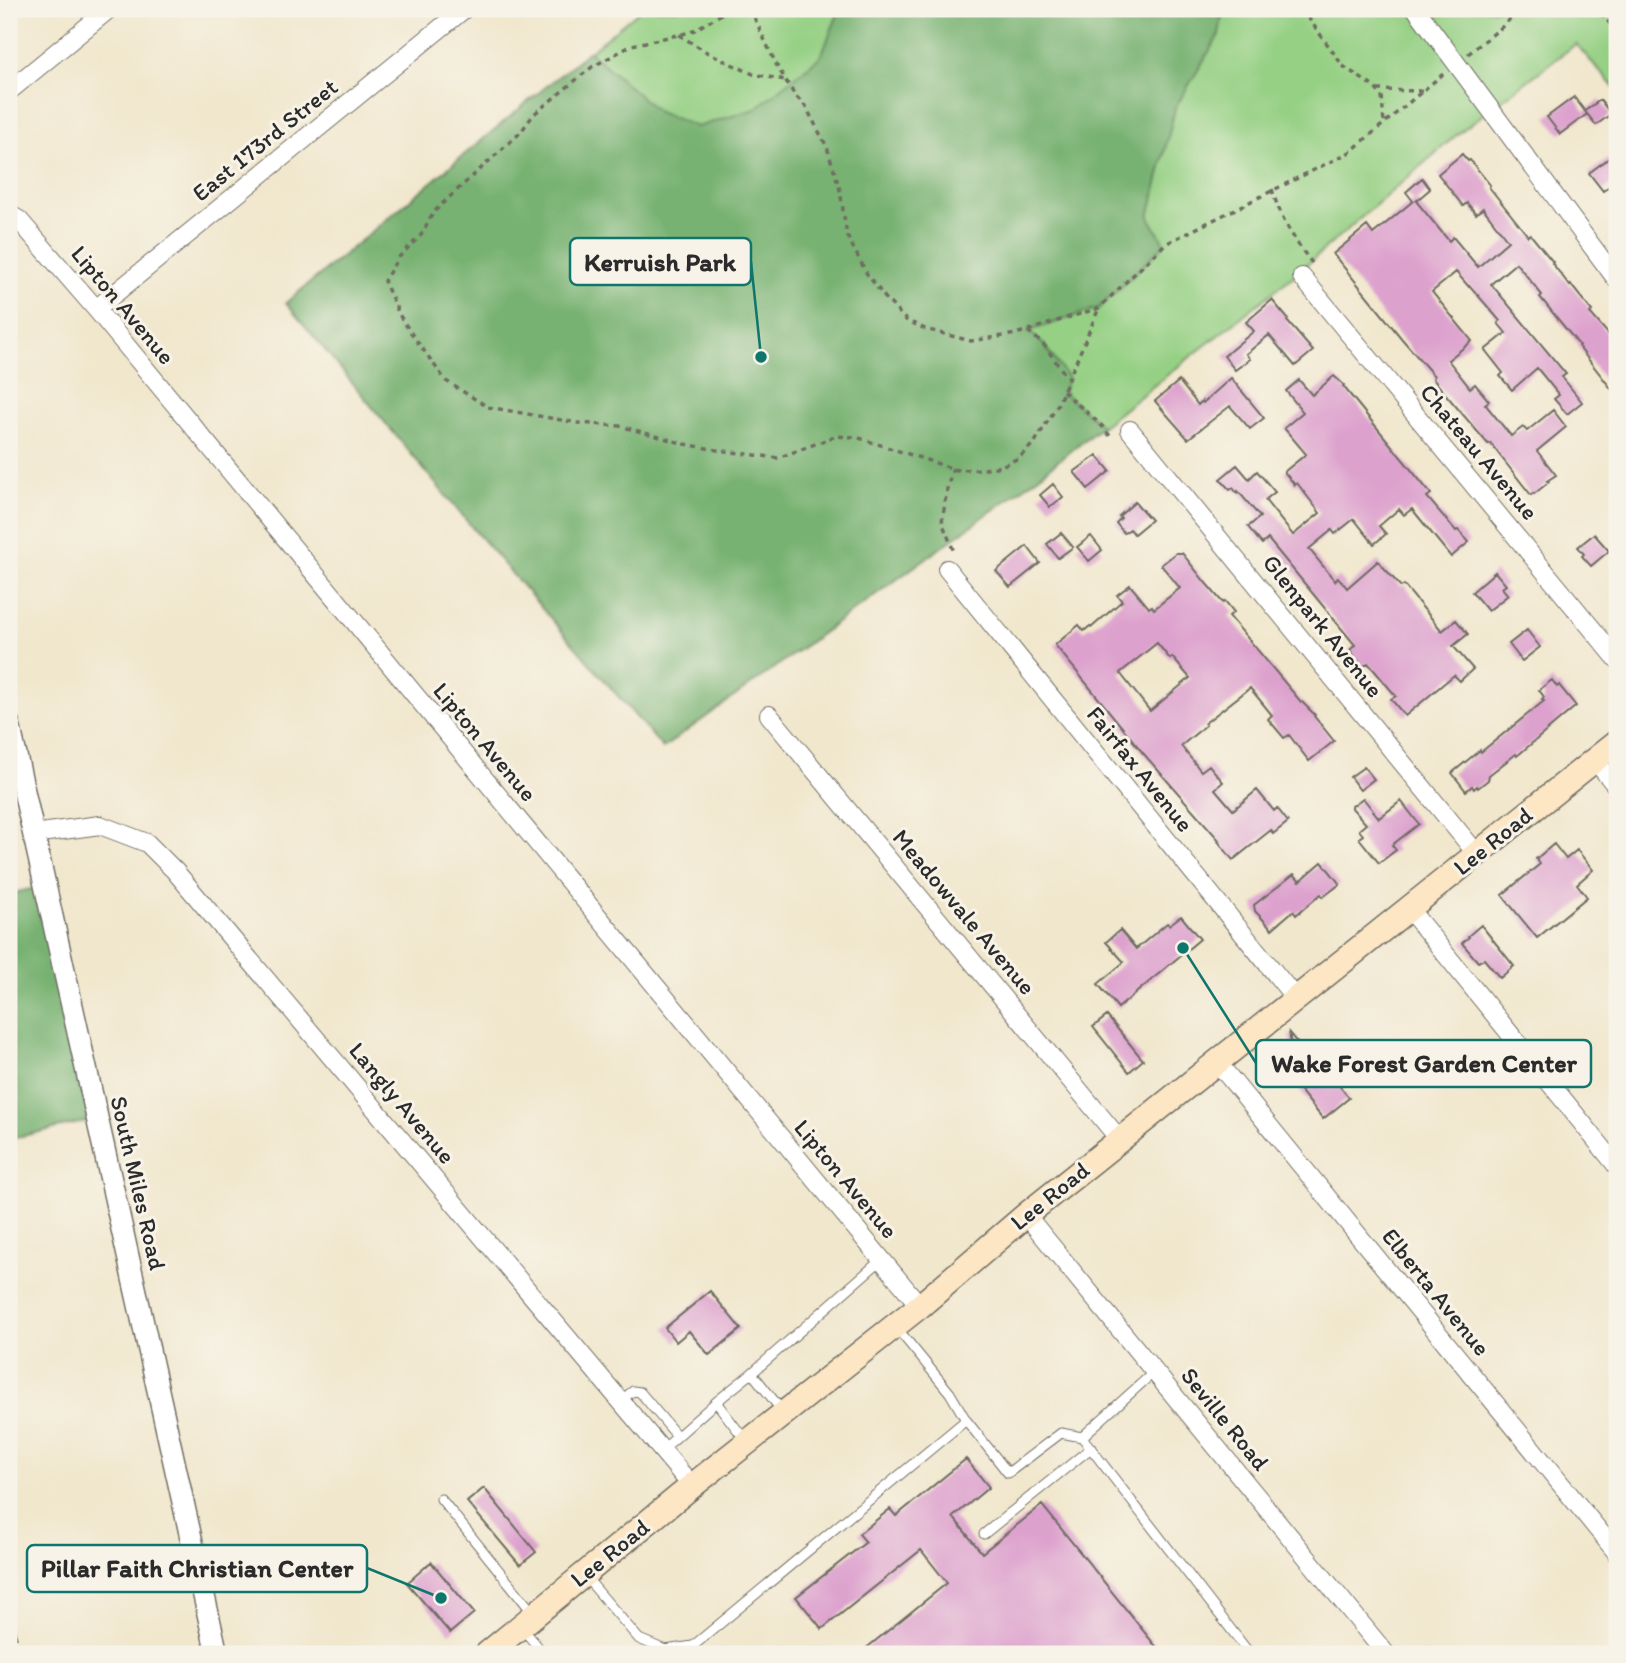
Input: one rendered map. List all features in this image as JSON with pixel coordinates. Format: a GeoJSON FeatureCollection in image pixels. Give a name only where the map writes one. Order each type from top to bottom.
{"type":"FeatureCollection","features":[{"type":"Feature","properties":{"kind":"main road","name":"Lee Road"},"geometry":{"type":"LineString","coordinates":[[487,1654],[692,1486],[920,1306],[1026,1215],[1617,742]]}},
{"type":"Feature","properties":{"kind":"street"},"geometry":{"type":"LineString","coordinates":[[9,91],[110,9]]}},
{"type":"Feature","properties":{"kind":"street","name":"East 173rd Street"},"geometry":{"type":"LineString","coordinates":[[96,309],[464,9]]}},
{"type":"Feature","properties":{"kind":"street"},"geometry":{"type":"LineString","coordinates":[[1416,9],[1617,280]]}},
{"type":"Feature","properties":{"kind":"street","name":"Lipton Avenue"},"geometry":{"type":"LineString","coordinates":[[9,214],[19,220],[96,309],[920,1306]]}},
{"type":"Feature","properties":{"kind":"street","name":"Chateau Avenue"},"geometry":{"type":"LineString","coordinates":[[1311,273],[1617,659]]}},
{"type":"Feature","properties":{"kind":"street","name":"Glenpark Avenue"},"geometry":{"type":"LineString","coordinates":[[1130,430],[1478,854]]}},
{"type":"Feature","properties":{"kind":"street","name":"Fairfax Avenue"},"geometry":{"type":"LineString","coordinates":[[952,564],[1296,999]]}},
{"type":"Feature","properties":{"kind":"street","name":"Meadowvale Avenue"},"geometry":{"type":"LineString","coordinates":[[769,715],[1120,1140]]}},
{"type":"Feature","properties":{"kind":"street","name":"South Miles Road"},"geometry":{"type":"LineString","coordinates":[[9,724],[217,1654]]}},
{"type":"Feature","properties":{"kind":"street"},"geometry":{"type":"LineString","coordinates":[[1595,760],[1617,787]]}},
{"type":"Feature","properties":{"kind":"street","name":"Langly Avenue"},"geometry":{"type":"LineString","coordinates":[[33,834],[100,825],[147,844],[175,870],[692,1486]]}},
{"type":"Feature","properties":{"kind":"street"},"geometry":{"type":"LineString","coordinates":[[1409,909],[1617,1166]]}},
{"type":"Feature","properties":{"kind":"street","name":"Elberta Avenue"},"geometry":{"type":"LineString","coordinates":[[1217,1062],[1617,1553]]}},
{"type":"Feature","properties":{"kind":"street","name":"Seville Road"},"geometry":{"type":"LineString","coordinates":[[1026,1215],[1386,1654]]}},
{"type":"Feature","properties":{"kind":"lane"},"geometry":{"type":"LineString","coordinates":[[661,1451],[881,1260]]}},
{"type":"Feature","properties":{"kind":"lane"},"geometry":{"type":"LineString","coordinates":[[894,1326],[950,1393],[966,1420],[1008,1473],[1061,1433],[1082,1437],[1250,1654]]}},
{"type":"Feature","properties":{"kind":"lane"},"geometry":{"type":"LineString","coordinates":[[1082,1437],[1154,1372]]}},
{"type":"Feature","properties":{"kind":"lane"},"geometry":{"type":"LineString","coordinates":[[752,1373],[784,1413]]}},
{"type":"Feature","properties":{"kind":"lane"},"geometry":{"type":"LineString","coordinates":[[620,1401],[634,1391],[640,1392],[677,1436]]}},
{"type":"Feature","properties":{"kind":"lane"},"geometry":{"type":"LineString","coordinates":[[716,1402],[747,1443]]}},
{"type":"Feature","properties":{"kind":"lane"},"geometry":{"type":"LineString","coordinates":[[584,1575],[639,1639],[665,1650],[693,1646],[966,1420]]}},
{"type":"Feature","properties":{"kind":"lane"},"geometry":{"type":"LineString","coordinates":[[984,1534],[1091,1448]]}},
{"type":"Feature","properties":{"kind":"lane"},"geometry":{"type":"LineString","coordinates":[[441,1499],[528,1621],[544,1654]]}},
{"type":"Feature","properties":{"kind":"path"},"geometry":{"type":"LineString","coordinates":[[730,9],[691,32],[632,45],[592,67],[534,114],[520,133],[433,213],[422,234],[398,258],[384,281],[400,316],[446,382],[488,407],[578,423],[620,426],[717,450],[778,458],[836,436],[856,437],[957,470],[1002,466],[1019,458],[1035,442],[1057,406],[1099,308],[1165,244],[1350,152],[1440,77]]}},
{"type":"Feature","properties":{"kind":"path"},"geometry":{"type":"LineString","coordinates":[[750,9],[777,66],[794,94],[806,107],[827,147],[840,190],[847,236],[867,274],[906,320],[925,329],[971,341],[1028,331],[1099,308]]}},
{"type":"Feature","properties":{"kind":"path"},"geometry":{"type":"LineString","coordinates":[[1301,9],[1343,66],[1382,96],[1384,124]]}},
{"type":"Feature","properties":{"kind":"path"},"geometry":{"type":"LineString","coordinates":[[1471,52],[1520,9]]}},
{"type":"Feature","properties":{"kind":"path"},"geometry":{"type":"LineString","coordinates":[[1592,9],[1600,12],[1617,32]]}},
{"type":"Feature","properties":{"kind":"path"},"geometry":{"type":"LineString","coordinates":[[679,35],[710,54],[753,74],[785,80]]}},
{"type":"Feature","properties":{"kind":"path"},"geometry":{"type":"LineString","coordinates":[[1377,90],[1423,91]]}},
{"type":"Feature","properties":{"kind":"path"},"geometry":{"type":"LineString","coordinates":[[1272,189],[1277,210],[1311,273]]}},
{"type":"Feature","properties":{"kind":"path"},"geometry":{"type":"LineString","coordinates":[[1028,331],[1044,345],[1068,378]]}},
{"type":"Feature","properties":{"kind":"path"},"geometry":{"type":"LineString","coordinates":[[1063,391],[1110,436]]}},
{"type":"Feature","properties":{"kind":"path"},"geometry":{"type":"LineString","coordinates":[[952,564],[942,522],[953,468]]}},
{"type":"Feature","properties":{"kind":"green space"},"geometry":{"type":"Polygon","coordinates":[[[641,9],[1617,9],[1617,91],[1576,44],[1460,132],[1296,274],[1026,486],[663,748],[476,532],[286,303],[641,9]]]}},
{"type":"Feature","properties":{"kind":"green space"},"geometry":{"type":"Polygon","coordinates":[[[840,9],[1223,9],[1219,35],[1175,108],[1149,217],[1165,244],[1099,308],[1029,331],[1044,345],[1068,378],[1063,392],[1102,426],[1026,486],[663,748],[476,532],[286,303],[589,51],[658,112],[697,127],[755,109],[821,56],[840,9]]]}},
{"type":"Feature","properties":{"kind":"green space"},"geometry":{"type":"Polygon","coordinates":[[[44,886],[97,1119],[9,1139],[9,894],[44,886]]]}},
{"type":"Feature","properties":{"kind":"building"},"geometry":{"type":"Polygon","coordinates":[[[1574,97],[1587,114],[1560,134],[1547,117],[1574,97]]]}},
{"type":"Feature","properties":{"kind":"building"},"geometry":{"type":"Polygon","coordinates":[[[1600,100],[1611,114],[1596,125],[1585,111],[1600,100]]]}},
{"type":"Feature","properties":{"kind":"building"},"geometry":{"type":"Polygon","coordinates":[[[1617,152],[1617,180],[1603,191],[1589,173],[1617,152]]]}},
{"type":"Feature","properties":{"kind":"building"},"geometry":{"type":"Polygon","coordinates":[[[1462,154],[1470,160],[1528,236],[1530,234],[1617,344],[1617,396],[1516,263],[1491,284],[1566,374],[1562,377],[1582,402],[1567,414],[1554,399],[1559,395],[1537,368],[1512,390],[1500,376],[1503,373],[1485,350],[1506,333],[1498,323],[1500,321],[1456,272],[1432,292],[1472,341],[1448,360],[1470,388],[1475,384],[1489,401],[1485,404],[1511,436],[1523,427],[1527,431],[1553,410],[1566,427],[1537,451],[1556,475],[1531,495],[1490,443],[1488,444],[1442,390],[1433,379],[1434,376],[1333,254],[1367,226],[1373,234],[1413,201],[1406,192],[1422,178],[1430,189],[1416,201],[1449,241],[1453,237],[1478,267],[1508,241],[1483,208],[1476,214],[1467,203],[1463,206],[1438,174],[1462,154]]]}},
{"type":"Feature","properties":{"kind":"building"},"geometry":{"type":"Polygon","coordinates":[[[1272,300],[1313,351],[1295,366],[1269,335],[1246,354],[1250,359],[1235,370],[1224,356],[1254,331],[1246,322],[1272,300]]]}},
{"type":"Feature","properties":{"kind":"building"},"geometry":{"type":"Polygon","coordinates":[[[1334,376],[1431,494],[1427,497],[1469,542],[1451,557],[1412,509],[1404,515],[1399,509],[1379,526],[1386,534],[1374,544],[1354,519],[1335,534],[1332,530],[1309,549],[1335,581],[1338,577],[1347,588],[1378,561],[1401,587],[1404,585],[1442,631],[1456,620],[1468,634],[1453,646],[1473,669],[1460,681],[1454,675],[1405,716],[1391,699],[1396,696],[1368,663],[1363,667],[1350,650],[1355,645],[1268,539],[1262,544],[1248,527],[1260,517],[1238,491],[1237,493],[1233,488],[1230,490],[1220,479],[1237,465],[1249,479],[1257,471],[1275,492],[1265,500],[1293,535],[1320,513],[1297,483],[1295,485],[1284,472],[1306,454],[1284,428],[1303,412],[1286,391],[1299,380],[1312,395],[1334,376]]]}},
{"type":"Feature","properties":{"kind":"building"},"geometry":{"type":"Polygon","coordinates":[[[1231,378],[1264,418],[1250,429],[1230,406],[1188,439],[1155,401],[1179,381],[1198,405],[1231,378]]]}},
{"type":"Feature","properties":{"kind":"building"},"geometry":{"type":"Polygon","coordinates":[[[1097,455],[1110,471],[1088,489],[1074,472],[1097,455]]]}},
{"type":"Feature","properties":{"kind":"building"},"geometry":{"type":"Polygon","coordinates":[[[1053,484],[1063,497],[1050,507],[1040,495],[1053,484]]]}},
{"type":"Feature","properties":{"kind":"building"},"geometry":{"type":"Polygon","coordinates":[[[1135,502],[1151,520],[1134,534],[1130,529],[1124,533],[1116,523],[1121,518],[1119,516],[1135,502]]]}},
{"type":"Feature","properties":{"kind":"building"},"geometry":{"type":"Polygon","coordinates":[[[1061,533],[1073,547],[1058,558],[1047,544],[1061,533]]]}},
{"type":"Feature","properties":{"kind":"building"},"geometry":{"type":"Polygon","coordinates":[[[1594,534],[1609,551],[1591,566],[1578,547],[1594,534]]]}},
{"type":"Feature","properties":{"kind":"building"},"geometry":{"type":"Polygon","coordinates":[[[1091,536],[1102,550],[1089,561],[1077,547],[1091,536]]]}},
{"type":"Feature","properties":{"kind":"building"},"geometry":{"type":"Polygon","coordinates":[[[1027,546],[1040,563],[1010,587],[996,571],[1027,546]]]}},
{"type":"Feature","properties":{"kind":"building"},"geometry":{"type":"Polygon","coordinates":[[[1176,553],[1182,553],[1223,603],[1225,601],[1234,612],[1229,616],[1315,715],[1334,741],[1309,761],[1289,735],[1284,738],[1268,719],[1272,715],[1250,688],[1205,723],[1206,725],[1181,746],[1201,771],[1209,765],[1223,782],[1215,789],[1233,810],[1257,790],[1274,811],[1277,808],[1288,822],[1273,834],[1271,830],[1233,860],[1055,645],[1079,625],[1084,631],[1092,627],[1122,601],[1117,595],[1130,585],[1149,608],[1152,606],[1154,609],[1180,588],[1161,565],[1176,553]],[[1157,643],[1120,673],[1150,711],[1190,678],[1172,657],[1170,659],[1157,643]]]}},
{"type":"Feature","properties":{"kind":"building"},"geometry":{"type":"Polygon","coordinates":[[[1495,572],[1506,585],[1502,588],[1508,595],[1488,611],[1472,592],[1495,572]]]}},
{"type":"Feature","properties":{"kind":"building"},"geometry":{"type":"Polygon","coordinates":[[[1527,630],[1540,647],[1522,661],[1509,644],[1527,630]]]}},
{"type":"Feature","properties":{"kind":"building"},"geometry":{"type":"Polygon","coordinates":[[[1552,680],[1576,706],[1517,756],[1516,754],[1489,775],[1488,780],[1478,788],[1477,786],[1474,789],[1472,786],[1466,791],[1452,773],[1544,701],[1539,690],[1552,680]]]}},
{"type":"Feature","properties":{"kind":"building"},"geometry":{"type":"Polygon","coordinates":[[[1364,767],[1374,779],[1360,790],[1350,777],[1364,767]]]}},
{"type":"Feature","properties":{"kind":"building"},"geometry":{"type":"Polygon","coordinates":[[[1363,798],[1379,818],[1401,801],[1419,824],[1392,845],[1396,850],[1379,863],[1359,838],[1363,835],[1359,830],[1366,824],[1351,807],[1363,798]]]}},
{"type":"Feature","properties":{"kind":"building"},"geometry":{"type":"Polygon","coordinates":[[[1554,844],[1566,859],[1577,850],[1593,870],[1577,884],[1587,897],[1537,938],[1502,895],[1540,864],[1536,859],[1554,844]]]}},
{"type":"Feature","properties":{"kind":"building"},"geometry":{"type":"Polygon","coordinates":[[[1322,862],[1340,884],[1323,897],[1321,894],[1296,915],[1293,911],[1272,929],[1255,911],[1254,905],[1294,874],[1300,881],[1322,862]]]}},
{"type":"Feature","properties":{"kind":"building"},"geometry":{"type":"Polygon","coordinates":[[[1181,916],[1200,939],[1118,1008],[1098,984],[1124,962],[1106,942],[1120,930],[1136,949],[1167,923],[1169,925],[1181,916]]]}},
{"type":"Feature","properties":{"kind":"building"},"geometry":{"type":"Polygon","coordinates":[[[1481,925],[1514,966],[1500,978],[1484,959],[1478,962],[1462,943],[1481,925]]]}},
{"type":"Feature","properties":{"kind":"building"},"geometry":{"type":"Polygon","coordinates":[[[1107,1016],[1143,1060],[1129,1072],[1093,1027],[1107,1016]]]}},
{"type":"Feature","properties":{"kind":"building"},"geometry":{"type":"Polygon","coordinates":[[[1289,1033],[1303,1050],[1306,1047],[1317,1061],[1319,1060],[1349,1098],[1323,1119],[1281,1067],[1293,1057],[1289,1033]]]}},
{"type":"Feature","properties":{"kind":"building"},"geometry":{"type":"Polygon","coordinates":[[[710,1291],[741,1329],[709,1355],[689,1331],[676,1342],[665,1328],[710,1291]]]}},
{"type":"Feature","properties":{"kind":"building"},"geometry":{"type":"Polygon","coordinates":[[[966,1459],[989,1487],[953,1517],[982,1553],[1042,1505],[1162,1654],[859,1654],[947,1583],[921,1550],[822,1629],[796,1597],[866,1542],[859,1534],[890,1509],[896,1516],[966,1459]]]}},
{"type":"Feature","properties":{"kind":"building"},"geometry":{"type":"Polygon","coordinates":[[[484,1488],[536,1552],[520,1565],[467,1502],[484,1488]]]}},
{"type":"Feature","properties":{"kind":"building"},"geometry":{"type":"Polygon","coordinates":[[[431,1562],[474,1613],[450,1633],[407,1583],[431,1562]]]}},
{"type":"Feature","properties":{"kind":"railway"},"geometry":{"type":"LineString","coordinates":[[9,1614],[19,1654]]}},
{"type":"Feature","properties":{"kind":"place","name":"Kerruish Park"},"geometry":{"type":"Point","coordinates":[761,357]}},
{"type":"Feature","properties":{"kind":"place","name":"Wake Forest Garden Center"},"geometry":{"type":"Point","coordinates":[1183,948]}},
{"type":"Feature","properties":{"kind":"place","name":"Pillar Faith Christian Center"},"geometry":{"type":"Point","coordinates":[441,1598]}}]}
